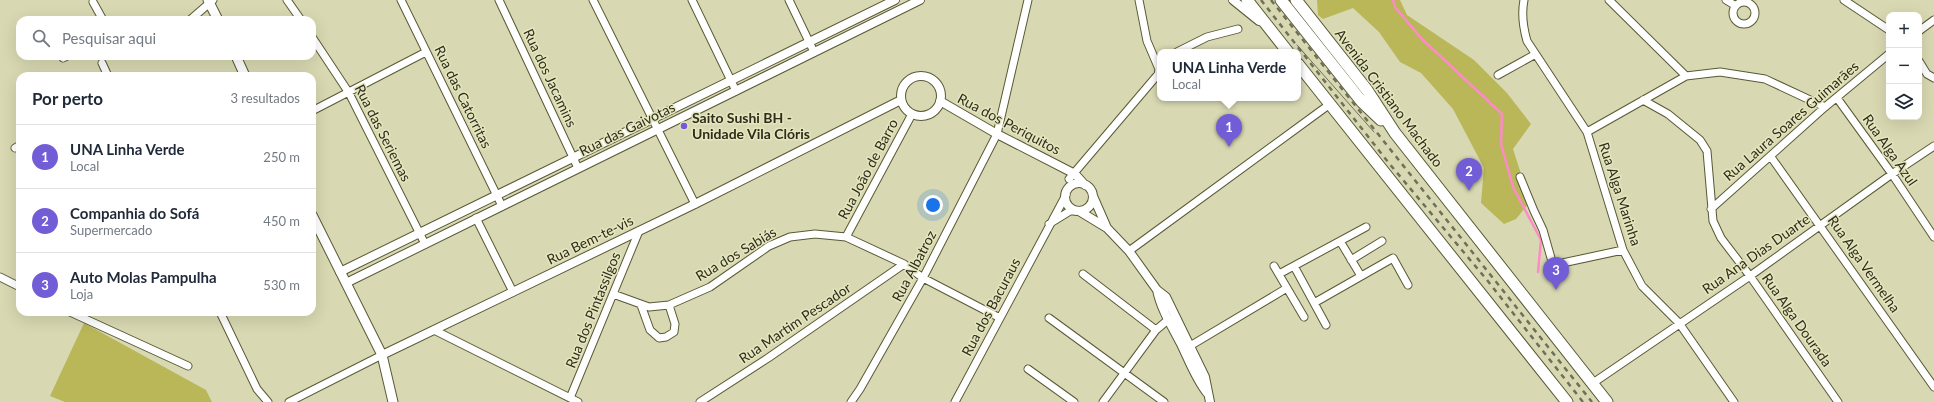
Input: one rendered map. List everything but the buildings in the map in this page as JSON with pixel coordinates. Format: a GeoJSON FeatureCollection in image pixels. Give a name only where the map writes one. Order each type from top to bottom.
{"type":"FeatureCollection","features":[{"type":"Feature","properties":{"kind":"highway"},"geometry":{"type":"LineString","coordinates":[[1247,0],[1286,49]]}},
{"type":"Feature","properties":{"kind":"highway"},"geometry":{"type":"LineString","coordinates":[[1281,0],[1362,102],[1394,133]]}},
{"type":"Feature","properties":{"kind":"highway","name":"Avenida Cristiano Machado"},"geometry":{"type":"LineString","coordinates":[[1296,0],[1367,90],[1394,133],[1607,402]]}},
{"type":"Feature","properties":{"kind":"highway"},"geometry":{"type":"LineString","coordinates":[[1301,68],[1567,402]]}},
{"type":"Feature","properties":{"kind":"main road"},"geometry":{"type":"LineString","coordinates":[[211,1],[217,16]]}},
{"type":"Feature","properties":{"kind":"main road"},"geometry":{"type":"LineString","coordinates":[[238,60],[243,72]]}},
{"type":"Feature","properties":{"kind":"main road"},"geometry":{"type":"LineString","coordinates":[[316,223],[382,355],[393,402]]}},
{"type":"Feature","properties":{"kind":"street"},"geometry":{"type":"LineString","coordinates":[[288,0],[298,16]]}},
{"type":"Feature","properties":{"kind":"street","name":"Rua das Catorritas"},"geometry":{"type":"LineString","coordinates":[[401,0],[502,206]]}},
{"type":"Feature","properties":{"kind":"street","name":"Rua dos Jacamins"},"geometry":{"type":"LineString","coordinates":[[499,0],[578,168]]}},
{"type":"Feature","properties":{"kind":"street"},"geometry":{"type":"LineString","coordinates":[[593,0],[695,204]]}},
{"type":"Feature","properties":{"kind":"street"},"geometry":{"type":"LineString","coordinates":[[692,0],[736,91]]}},
{"type":"Feature","properties":{"kind":"street"},"geometry":{"type":"LineString","coordinates":[[789,0],[814,52]]}},
{"type":"Feature","properties":{"kind":"street","name":"Rua das Gaivotas"},"geometry":{"type":"LineString","coordinates":[[340,272],[653,119],[885,2],[895,0]]}},
{"type":"Feature","properties":{"kind":"street","name":"Rua das Gaivotas"},"geometry":{"type":"LineString","coordinates":[[346,283],[920,0]]}},
{"type":"Feature","properties":{"kind":"street","name":"Rua Albatroz"},"geometry":{"type":"LineString","coordinates":[[851,402],[860,389],[923,278],[997,134],[1028,0]]}},
{"type":"Feature","properties":{"kind":"street"},"geometry":{"type":"LineString","coordinates":[[1139,0],[1147,41],[1157,64]]}},
{"type":"Feature","properties":{"kind":"street"},"geometry":{"type":"LineString","coordinates":[[1233,0],[1271,31]]}},
{"type":"Feature","properties":{"kind":"street","name":"Rua Alga Marinha"},"geometry":{"type":"LineString","coordinates":[[1524,0],[1522,26],[1527,41],[1534,55],[1587,132],[1623,250],[1642,286],[1679,323],[1734,402]]}},
{"type":"Feature","properties":{"kind":"street"},"geometry":{"type":"LineString","coordinates":[[1609,0],[1686,76]]}},
{"type":"Feature","properties":{"kind":"street"},"geometry":{"type":"LineString","coordinates":[[1726,0],[1736,6]]}},
{"type":"Feature","properties":{"kind":"street"},"geometry":{"type":"LineString","coordinates":[[1844,0],[1886,28]]}},
{"type":"Feature","properties":{"kind":"street"},"geometry":{"type":"LineString","coordinates":[[194,16],[211,1]]}},
{"type":"Feature","properties":{"kind":"street"},"geometry":{"type":"LineString","coordinates":[[93,2],[100,16]]}},
{"type":"Feature","properties":{"kind":"street"},"geometry":{"type":"LineString","coordinates":[[885,2],[891,14]]}},
{"type":"Feature","properties":{"kind":"street"},"geometry":{"type":"LineString","coordinates":[[1922,29],[1934,20]]}},
{"type":"Feature","properties":{"kind":"street"},"geometry":{"type":"LineString","coordinates":[[1183,49],[1207,37],[1238,29]]}},
{"type":"Feature","properties":{"kind":"street","name":"Rua das Seriemas"},"geometry":{"type":"LineString","coordinates":[[316,43],[349,93],[425,244]]}},
{"type":"Feature","properties":{"kind":"street"},"geometry":{"type":"LineString","coordinates":[[316,109],[426,52]]}},
{"type":"Feature","properties":{"kind":"street"},"geometry":{"type":"LineString","coordinates":[[1498,75],[1534,55]]}},
{"type":"Feature","properties":{"kind":"street","name":"Rua Laura Soares Guimarães"},"geometry":{"type":"LineString","coordinates":[[1711,209],[1826,107],[1886,57]]}},
{"type":"Feature","properties":{"kind":"street"},"geometry":{"type":"LineString","coordinates":[[102,63],[106,72]]}},
{"type":"Feature","properties":{"kind":"street"},"geometry":{"type":"LineString","coordinates":[[1922,65],[1931,76]]}},
{"type":"Feature","properties":{"kind":"street"},"geometry":{"type":"LineString","coordinates":[[1587,132],[1686,76],[1720,72],[1765,79],[1826,107]]}},
{"type":"Feature","properties":{"kind":"street"},"geometry":{"type":"LineString","coordinates":[[923,75],[931,78],[939,85],[941,93],[940,102],[936,109],[928,115],[920,116],[912,114],[905,108],[901,100],[901,91],[905,83],[914,76],[923,75]]}},
{"type":"Feature","properties":{"kind":"street"},"geometry":{"type":"LineString","coordinates":[[1157,75],[1072,176],[1068,191],[1067,204],[1107,228],[1129,251],[1157,290],[1166,297],[1205,377],[1209,398]]}},
{"type":"Feature","properties":{"kind":"street","name":"Rua Alga Azul"},"geometry":{"type":"LineString","coordinates":[[1837,98],[1892,174],[1934,237]]}},
{"type":"Feature","properties":{"kind":"street","name":"Rua Bem-te-vis"},"geometry":{"type":"LineString","coordinates":[[289,402],[300,400],[382,355],[695,204],[901,100]]}},
{"type":"Feature","properties":{"kind":"street","name":"Rua Alga Dourada"},"geometry":{"type":"LineString","coordinates":[[1643,100],[1668,114],[1700,140],[1707,151],[1711,209],[1713,221],[1721,238],[1750,276],[1838,402]]}},
{"type":"Feature","properties":{"kind":"street","name":"Rua dos Periquitos"},"geometry":{"type":"LineString","coordinates":[[940,102],[997,134],[1066,169],[1072,176],[1085,185]]}},
{"type":"Feature","properties":{"kind":"street"},"geometry":{"type":"LineString","coordinates":[[1129,251],[1330,104]]}},
{"type":"Feature","properties":{"kind":"street","name":"Rua João de Barro"},"geometry":{"type":"LineString","coordinates":[[846,237],[912,114]]}},
{"type":"Feature","properties":{"kind":"street","name":"Rua Ana Dias Duarte"},"geometry":{"type":"LineString","coordinates":[[1593,383],[1750,276],[1820,224],[1934,146]]}},
{"type":"Feature","properties":{"kind":"street","name":"Rua Alga Vermelha"},"geometry":{"type":"LineString","coordinates":[[1771,157],[1820,224],[1934,387]]}},
{"type":"Feature","properties":{"kind":"street"},"geometry":{"type":"LineString","coordinates":[[1520,177],[1543,230],[1553,265],[1623,250]]}},
{"type":"Feature","properties":{"kind":"street"},"geometry":{"type":"LineString","coordinates":[[1068,191],[1077,184],[1085,185],[1090,190],[1107,228]]}},
{"type":"Feature","properties":{"kind":"street","name":"Rua dos Bacuraus"},"geometry":{"type":"LineString","coordinates":[[955,402],[1068,191]]}},
{"type":"Feature","properties":{"kind":"street"},"geometry":{"type":"LineString","coordinates":[[1049,224],[1070,211],[1078,211],[1088,207],[1092,203],[1093,196]]}},
{"type":"Feature","properties":{"kind":"street"},"geometry":{"type":"LineString","coordinates":[[476,218],[513,292]]}},
{"type":"Feature","properties":{"kind":"street"},"geometry":{"type":"LineString","coordinates":[[1279,274],[1366,227]]}},
{"type":"Feature","properties":{"kind":"street","name":"Rua dos Pintassilgos"},"geometry":{"type":"LineString","coordinates":[[570,398],[639,231]]}},
{"type":"Feature","properties":{"kind":"street","name":"Rua dos Sabiás"},"geometry":{"type":"LineString","coordinates":[[613,294],[649,307],[669,305],[710,287],[769,246],[790,237],[815,234],[846,237],[904,264],[923,278],[1000,318]]}},
{"type":"Feature","properties":{"kind":"street"},"geometry":{"type":"LineString","coordinates":[[1340,241],[1361,276]]}},
{"type":"Feature","properties":{"kind":"street"},"geometry":{"type":"LineString","coordinates":[[1351,260],[1382,242]]}},
{"type":"Feature","properties":{"kind":"street"},"geometry":{"type":"LineString","coordinates":[[1314,303],[1393,258],[1408,285]]}},
{"type":"Feature","properties":{"kind":"street","name":"Rua Martim Pescador"},"geometry":{"type":"LineString","coordinates":[[700,402],[768,358],[904,264]]}},
{"type":"Feature","properties":{"kind":"street"},"geometry":{"type":"LineString","coordinates":[[1274,266],[1304,317]]}},
{"type":"Feature","properties":{"kind":"street"},"geometry":{"type":"LineString","coordinates":[[1294,266],[1326,325]]}},
{"type":"Feature","properties":{"kind":"street"},"geometry":{"type":"LineString","coordinates":[[1083,274],[1156,330]]}},
{"type":"Feature","properties":{"kind":"street"},"geometry":{"type":"LineString","coordinates":[[0,277],[16,286]]}},
{"type":"Feature","properties":{"kind":"street"},"geometry":{"type":"LineString","coordinates":[[1190,346],[1287,288]]}},
{"type":"Feature","properties":{"kind":"street"},"geometry":{"type":"LineString","coordinates":[[1157,290],[1159,301],[1169,319],[1197,381],[1209,398]]}},
{"type":"Feature","properties":{"kind":"street"},"geometry":{"type":"LineString","coordinates":[[641,305],[650,330],[659,338],[666,337],[674,332],[675,324],[669,305]]}},
{"type":"Feature","properties":{"kind":"street"},"geometry":{"type":"LineString","coordinates":[[79,316],[188,366]]}},
{"type":"Feature","properties":{"kind":"street"},"geometry":{"type":"LineString","coordinates":[[222,316],[257,389],[268,402]]}},
{"type":"Feature","properties":{"kind":"street"},"geometry":{"type":"LineString","coordinates":[[1049,318],[1164,402]]}},
{"type":"Feature","properties":{"kind":"street"},"geometry":{"type":"LineString","coordinates":[[1103,402],[1156,330],[1169,319]]}},
{"type":"Feature","properties":{"kind":"street"},"geometry":{"type":"LineString","coordinates":[[434,330],[578,402]]}},
{"type":"Feature","properties":{"kind":"street"},"geometry":{"type":"LineString","coordinates":[[1028,369],[1074,402]]}},
{"type":"Feature","properties":{"kind":"shaded area"},"geometry":{"type":"Polygon","coordinates":[[[1317,0],[1400,0],[1407,15],[1474,60],[1507,93],[1531,124],[1513,149],[1530,202],[1516,219],[1504,224],[1481,203],[1484,168],[1453,109],[1421,73],[1400,62],[1379,32],[1353,8],[1323,19],[1318,15],[1317,0]]]}},
{"type":"Feature","properties":{"kind":"shaded area"},"geometry":{"type":"Polygon","coordinates":[[[84,323],[206,390],[212,402],[65,402],[50,396],[84,323]]]}},
{"type":"Feature","properties":{"kind":"waterway"},"geometry":{"type":"LineString","coordinates":[[1393,0],[1395,7],[1421,38],[1502,114],[1501,144],[1513,187],[1541,240],[1538,272]]}},
{"type":"Feature","properties":{"kind":"tram line"},"geometry":{"type":"LineString","coordinates":[[1297,45],[1301,49]]}},
{"type":"Feature","properties":{"kind":"tram line"},"geometry":{"type":"LineString","coordinates":[[1301,50],[1374,132]]}},
{"type":"Feature","properties":{"kind":"railway"},"geometry":{"type":"LineString","coordinates":[[1261,0],[1299,49]]}},
{"type":"Feature","properties":{"kind":"railway"},"geometry":{"type":"LineString","coordinates":[[1271,0],[1592,402]]}},
{"type":"Feature","properties":{"kind":"railway"},"geometry":{"type":"LineString","coordinates":[[1301,51],[1388,162],[1487,280],[1583,402]]}},
{"type":"Feature","properties":{"kind":"place","name":"Saito Sushi BH - Unidade Vila Clóris"},"geometry":{"type":"Point","coordinates":[684,126]}},
{"type":"Feature","properties":{"kind":"place","name":"UNA Linha Verde"},"geometry":{"type":"Point","coordinates":[1229,147]}},
{"type":"Feature","properties":{"kind":"place","name":"Companhia do Sofá"},"geometry":{"type":"Point","coordinates":[1469,191]}},
{"type":"Feature","properties":{"kind":"place","name":"Auto Molas Pampulha"},"geometry":{"type":"Point","coordinates":[1556,290]}}]}
